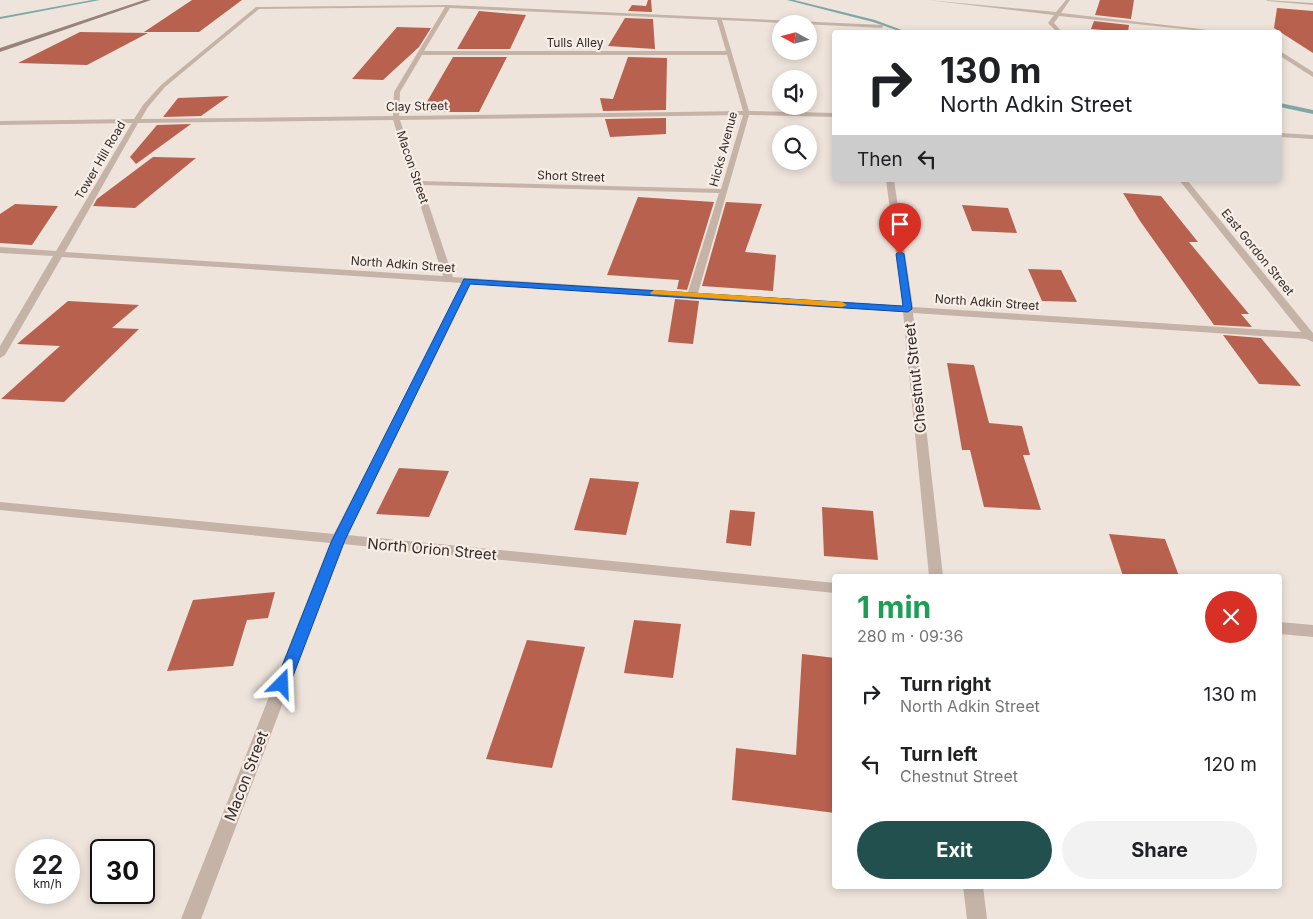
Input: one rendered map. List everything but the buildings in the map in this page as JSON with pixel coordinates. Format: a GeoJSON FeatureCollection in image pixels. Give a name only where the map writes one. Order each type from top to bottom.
{"type":"FeatureCollection","features":[{"type":"Feature","properties":{"kind":"street"},"geometry":{"type":"LineString","coordinates":[[0,50],[150,0]]}},
{"type":"Feature","properties":{"kind":"street"},"geometry":{"type":"LineString","coordinates":[[929,0],[1205,30]]}},
{"type":"Feature","properties":{"kind":"street"},"geometry":{"type":"LineString","coordinates":[[1057,30],[1051,23],[1068,0]]}},
{"type":"Feature","properties":{"kind":"street"},"geometry":{"type":"LineString","coordinates":[[1268,0],[1313,4]]}},
{"type":"Feature","properties":{"kind":"street"},"geometry":{"type":"LineString","coordinates":[[448,6],[882,26]]}},
{"type":"Feature","properties":{"kind":"street","name":"Tower Hill Road"},"geometry":{"type":"LineString","coordinates":[[0,355],[145,106],[163,86],[258,8],[448,6]]}},
{"type":"Feature","properties":{"kind":"street","name":"Macon Street"},"geometry":{"type":"LineString","coordinates":[[448,6],[397,92],[396,118],[449,280]]}},
{"type":"Feature","properties":{"kind":"street","name":"Hicks Avenue"},"geometry":{"type":"LineString","coordinates":[[692,295],[746,113],[719,19]]}},
{"type":"Feature","properties":{"kind":"street","name":"Tulls Alley"},"geometry":{"type":"LineString","coordinates":[[420,53],[729,53]]}},
{"type":"Feature","properties":{"kind":"street"},"geometry":{"type":"LineString","coordinates":[[1282,54],[1313,75]]}},
{"type":"Feature","properties":{"kind":"street","name":"Clay Street"},"geometry":{"type":"LineString","coordinates":[[0,123],[746,113],[832,115]]}},
{"type":"Feature","properties":{"kind":"street"},"geometry":{"type":"LineString","coordinates":[[1282,135],[1313,137]]}},
{"type":"Feature","properties":{"kind":"street","name":"Chestnut Street"},"geometry":{"type":"LineString","coordinates":[[890,182],[908,309],[936,574]]}},
{"type":"Feature","properties":{"kind":"street","name":"East Gordon Street"},"geometry":{"type":"LineString","coordinates":[[1185,182],[1312,338]]}},
{"type":"Feature","properties":{"kind":"street","name":"Short Street"},"geometry":{"type":"LineString","coordinates":[[418,183],[724,191]]}},
{"type":"Feature","properties":{"kind":"street","name":"North Adkin Street"},"geometry":{"type":"LineString","coordinates":[[0,250],[908,309],[1312,338]]}},
{"type":"Feature","properties":{"kind":"street","name":"Macon Street"},"geometry":{"type":"LineString","coordinates":[[191,919],[338,540],[468,281]]}},
{"type":"Feature","properties":{"kind":"street","name":"North Orion Street"},"geometry":{"type":"LineString","coordinates":[[0,506],[832,588]]}},
{"type":"Feature","properties":{"kind":"street"},"geometry":{"type":"LineString","coordinates":[[1282,628],[1313,631]]}},
{"type":"Feature","properties":{"kind":"street"},"geometry":{"type":"LineString","coordinates":[[973,889],[977,919]]}},
{"type":"Feature","properties":{"kind":"waterway"},"geometry":{"type":"LineString","coordinates":[[0,18],[98,0]]}},
{"type":"Feature","properties":{"kind":"waterway"},"geometry":{"type":"LineString","coordinates":[[789,0],[874,21],[899,30]]}},
{"type":"Feature","properties":{"kind":"waterway"},"geometry":{"type":"LineString","coordinates":[[1282,105],[1313,112]]}},
{"type":"Feature","properties":{"kind":"slow traffic"},"geometry":{"type":"LineString","coordinates":[[654,293],[842,305]]}},
{"type":"Feature","properties":{"kind":"route"},"geometry":{"type":"LineString","coordinates":[[282,684],[338,540],[405,402],[468,281],[908,309],[900,254]]}}]}
